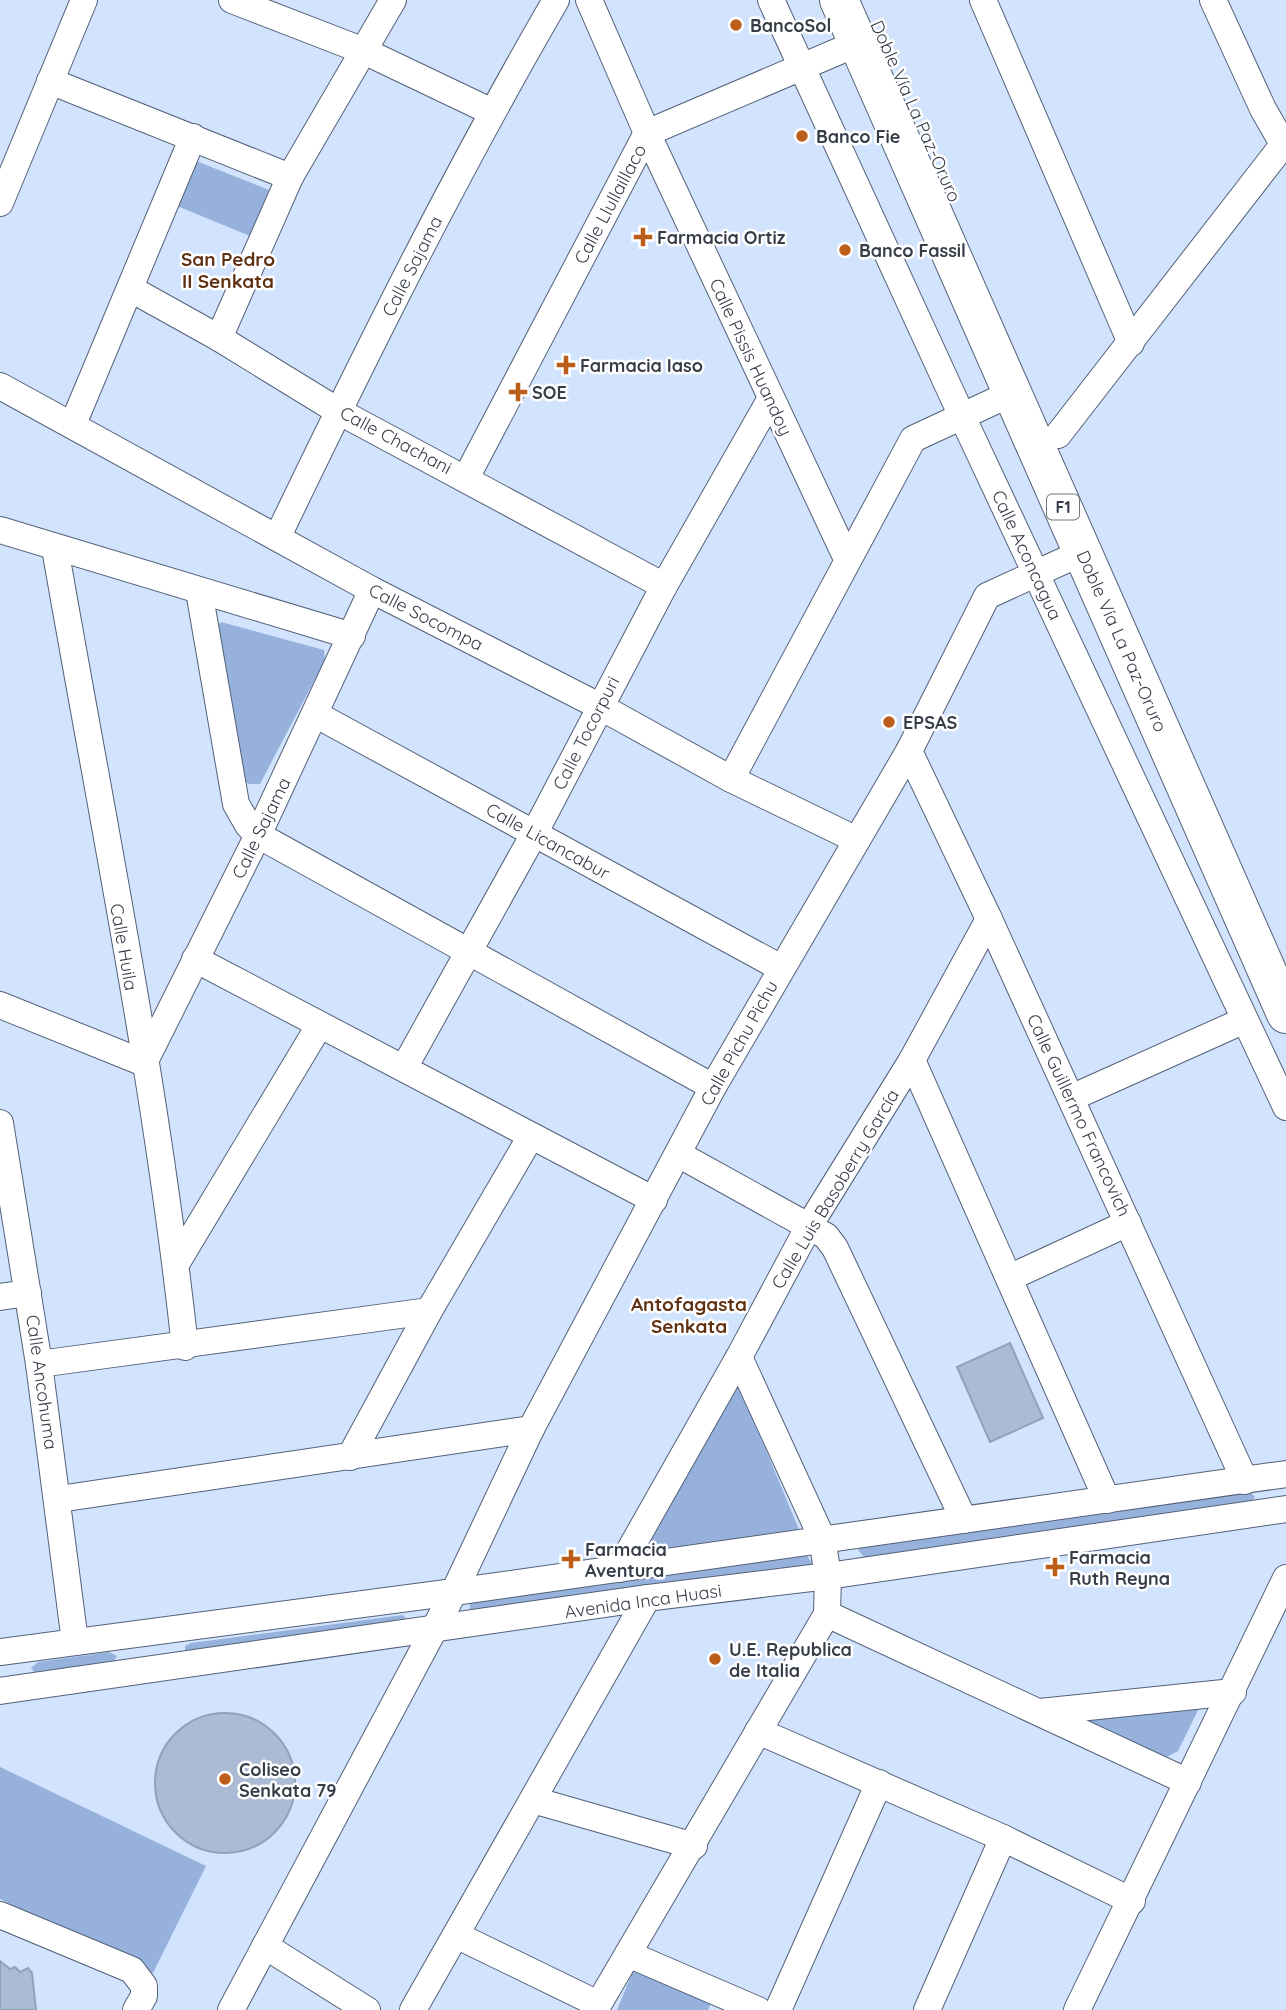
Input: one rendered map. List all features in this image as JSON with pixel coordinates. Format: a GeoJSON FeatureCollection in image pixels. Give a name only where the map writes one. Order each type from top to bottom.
{"type":"FeatureCollection","features":[{"type":"Feature","properties":{"kind":"highway","name":"Doble Vía La Paz-Oruro"},"geometry":{"type":"LineString","coordinates":[[839,0],[1286,1014]]}},
{"type":"Feature","properties":{"kind":"highway","name":"Doble Vía La Paz-Oruro"},"geometry":{"type":"LineString","coordinates":[[868,0],[1286,952]]}},
{"type":"Feature","properties":{"kind":"street"},"geometry":{"type":"LineString","coordinates":[[0,203],[84,0]]}},
{"type":"Feature","properties":{"kind":"street"},"geometry":{"type":"LineString","coordinates":[[219,338],[290,177],[393,0]]}},
{"type":"Feature","properties":{"kind":"street","name":"Calle Sajama"},"geometry":{"type":"LineString","coordinates":[[278,536],[338,411],[492,112],[556,0]]}},
{"type":"Feature","properties":{"kind":"street","name":"Calle Pissis Huandoy"},"geometry":{"type":"LineString","coordinates":[[589,0],[647,133],[846,559]]}},
{"type":"Feature","properties":{"kind":"street","name":"Calle Aconcagua"},"geometry":{"type":"LineString","coordinates":[[771,0],[961,414],[1286,1107]]}},
{"type":"Feature","properties":{"kind":"street"},"geometry":{"type":"LineString","coordinates":[[983,0],[1131,343]]}},
{"type":"Feature","properties":{"kind":"street"},"geometry":{"type":"LineString","coordinates":[[1058,435],[1285,145],[1263,109],[1213,0]]}},
{"type":"Feature","properties":{"kind":"street"},"geometry":{"type":"LineString","coordinates":[[242,2],[364,51],[492,112]]}},
{"type":"Feature","properties":{"kind":"street","name":"Calle Llullaillaco"},"geometry":{"type":"LineString","coordinates":[[466,478],[647,133],[858,43]]}},
{"type":"Feature","properties":{"kind":"street"},"geometry":{"type":"LineString","coordinates":[[50,81],[290,177]]}},
{"type":"Feature","properties":{"kind":"street"},"geometry":{"type":"LineString","coordinates":[[73,425],[194,137]]}},
{"type":"Feature","properties":{"kind":"street","name":"Calle Chachani"},"geometry":{"type":"LineString","coordinates":[[131,289],[219,338],[338,411],[664,586]]}},
{"type":"Feature","properties":{"kind":"street","name":"Calle Socompa"},"geometry":{"type":"LineString","coordinates":[[0,386],[278,536],[372,590],[599,706],[731,779],[858,840]]}},
{"type":"Feature","properties":{"kind":"street"},"geometry":{"type":"LineString","coordinates":[[731,779],[846,559],[913,439],[961,414],[1012,393]]}},
{"type":"Feature","properties":{"kind":"street","name":"Calle Tocorpuri"},"geometry":{"type":"LineString","coordinates":[[404,1068],[534,834],[664,586],[770,400]]}},
{"type":"Feature","properties":{"kind":"street"},"geometry":{"type":"LineString","coordinates":[[0,530],[352,636]]}},
{"type":"Feature","properties":{"kind":"street","name":"Calle Huila"},"geometry":{"type":"LineString","coordinates":[[55,548],[144,1063],[176,1264],[185,1347]]}},
{"type":"Feature","properties":{"kind":"street","name":"Calle Pichu Pichu"},"geometry":{"type":"LineString","coordinates":[[231,2010],[454,1592],[531,1429],[713,1087],[908,751],[986,596],[1083,552]]}},
{"type":"Feature","properties":{"kind":"street","name":"Calle Sajama"},"geometry":{"type":"LineString","coordinates":[[144,1063],[258,835],[372,590]]}},
{"type":"Feature","properties":{"kind":"street"},"geometry":{"type":"LineString","coordinates":[[199,592],[236,804],[248,825],[258,835],[713,1087]]}},
{"type":"Feature","properties":{"kind":"street","name":"Calle Licancabur"},"geometry":{"type":"LineString","coordinates":[[315,714],[781,968]]}},
{"type":"Feature","properties":{"kind":"street","name":"Calle Guillermo Francovich"},"geometry":{"type":"LineString","coordinates":[[908,751],[989,919],[1128,1223],[1266,1477],[1280,1510]]}},
{"type":"Feature","properties":{"kind":"street","name":"Calle Luis Basoberry García"},"geometry":{"type":"LineString","coordinates":[[619,1569],[739,1357],[809,1226],[912,1060],[989,919]]}},
{"type":"Feature","properties":{"kind":"street"},"geometry":{"type":"LineString","coordinates":[[195,959],[654,1200]]}},
{"type":"Feature","properties":{"kind":"street"},"geometry":{"type":"LineString","coordinates":[[0,1005],[144,1063]]}},
{"type":"Feature","properties":{"kind":"street"},"geometry":{"type":"LineString","coordinates":[[1071,1098],[1245,1020]]}},
{"type":"Feature","properties":{"kind":"street"},"geometry":{"type":"LineString","coordinates":[[176,1264],[319,1026]]}},
{"type":"Feature","properties":{"kind":"street"},"geometry":{"type":"LineString","coordinates":[[912,1060],[1107,1500]]}},
{"type":"Feature","properties":{"kind":"street","name":"Calle Ancohuma"},"geometry":{"type":"LineString","coordinates":[[0,1123],[4,1167],[28,1293],[59,1499],[75,1642]]}},
{"type":"Feature","properties":{"kind":"street"},"geometry":{"type":"LineString","coordinates":[[350,1457],[429,1311],[531,1136]]}},
{"type":"Feature","properties":{"kind":"street"},"geometry":{"type":"LineString","coordinates":[[678,1154],[826,1236],[835,1248],[964,1520]]}},
{"type":"Feature","properties":{"kind":"street"},"geometry":{"type":"LineString","coordinates":[[1009,1278],[1128,1223]]}},
{"type":"Feature","properties":{"kind":"street"},"geometry":{"type":"LineString","coordinates":[[0,1297],[28,1293]]}},
{"type":"Feature","properties":{"kind":"street"},"geometry":{"type":"LineString","coordinates":[[39,1364],[185,1347],[429,1311]]}},
{"type":"Feature","properties":{"kind":"street"},"geometry":{"type":"LineString","coordinates":[[456,1935],[597,2007],[694,1846],[827,1614],[828,1576],[822,1538],[739,1357]]}},
{"type":"Feature","properties":{"kind":"street"},"geometry":{"type":"LineString","coordinates":[[59,1499],[531,1429]]}},
{"type":"Feature","properties":{"kind":"street","name":"Avenida Inca Huasi"},"geometry":{"type":"LineString","coordinates":[[0,1651],[454,1592],[1266,1477]]}},
{"type":"Feature","properties":{"kind":"street","name":"Avenida Inca Huasi"},"geometry":{"type":"LineString","coordinates":[[0,1691],[1280,1510]]}},
{"type":"Feature","properties":{"kind":"street"},"geometry":{"type":"LineString","coordinates":[[1077,2010],[1286,1578]]}},
{"type":"Feature","properties":{"kind":"street"},"geometry":{"type":"LineString","coordinates":[[413,2010],[647,1598]]}},
{"type":"Feature","properties":{"kind":"street"},"geometry":{"type":"LineString","coordinates":[[827,1614],[1188,1782]]}},
{"type":"Feature","properties":{"kind":"street"},"geometry":{"type":"LineString","coordinates":[[146,1633],[154,1670]]}},
{"type":"Feature","properties":{"kind":"street"},"geometry":{"type":"LineString","coordinates":[[1038,1713],[1233,1692]]}},
{"type":"Feature","properties":{"kind":"street"},"geometry":{"type":"LineString","coordinates":[[758,1731],[1003,1838],[1132,1901]]}},
{"type":"Feature","properties":{"kind":"street"},"geometry":{"type":"LineString","coordinates":[[778,2010],[878,1783]]}},
{"type":"Feature","properties":{"kind":"street"},"geometry":{"type":"LineString","coordinates":[[533,1800],[694,1846]]}},
{"type":"Feature","properties":{"kind":"street"},"geometry":{"type":"LineString","coordinates":[[927,2010],[1003,1838]]}},
{"type":"Feature","properties":{"kind":"street"},"geometry":{"type":"LineString","coordinates":[[0,1915],[132,1970],[144,1986],[144,1996],[136,2010]]}},
{"type":"Feature","properties":{"kind":"street"},"geometry":{"type":"LineString","coordinates":[[265,1946],[367,2010]]}},
{"type":"Feature","properties":{"kind":"street"},"geometry":{"type":"LineString","coordinates":[[628,1954],[750,2008]]}},
{"type":"Feature","properties":{"kind":"shaded area"},"geometry":{"type":"Polygon","coordinates":[[[196,161],[269,190],[250,236],[177,206],[196,161]]]}},
{"type":"Feature","properties":{"kind":"shaded area"},"geometry":{"type":"Polygon","coordinates":[[[221,622],[324,650],[325,660],[260,784],[249,784],[241,779],[215,628],[221,622]]]}},
{"type":"Feature","properties":{"kind":"shaded area"},"geometry":{"type":"Polygon","coordinates":[[[739,1385],[800,1532],[642,1554],[739,1385]]]}},
{"type":"Feature","properties":{"kind":"shaded area"},"geometry":{"type":"Polygon","coordinates":[[[1249,1491],[1255,1497],[1250,1503],[866,1559],[858,1550],[865,1542],[1249,1491]]]}},
{"type":"Feature","properties":{"kind":"shaded area"},"geometry":{"type":"Polygon","coordinates":[[[806,1554],[812,1563],[807,1567],[470,1610],[470,1604],[474,1601],[806,1554]]]}},
{"type":"Feature","properties":{"kind":"shaded area"},"geometry":{"type":"Polygon","coordinates":[[[403,1615],[408,1621],[185,1652],[185,1646],[191,1643],[403,1615]]]}},
{"type":"Feature","properties":{"kind":"shaded area"},"geometry":{"type":"Polygon","coordinates":[[[109,1652],[117,1656],[111,1666],[35,1673],[31,1668],[38,1662],[109,1652]]]}},
{"type":"Feature","properties":{"kind":"shaded area"},"geometry":{"type":"Polygon","coordinates":[[[1201,1704],[1178,1751],[1167,1757],[1087,1721],[1088,1714],[1201,1704]]]}},
{"type":"Feature","properties":{"kind":"shaded area"},"geometry":{"type":"Polygon","coordinates":[[[0,1767],[206,1866],[153,1973],[0,1899],[0,1767]]]}},
{"type":"Feature","properties":{"kind":"shaded area"},"geometry":{"type":"Polygon","coordinates":[[[633,1971],[711,2003],[708,2010],[617,2010],[633,1971]]]}},
{"type":"Feature","properties":{"kind":"building"},"geometry":{"type":"Polygon","coordinates":[[[1010,1343],[1043,1418],[990,1442],[957,1367],[1010,1343]]]}},
{"type":"Feature","properties":{"kind":"building","name":"Coliseo Senkata 79"},"geometry":{"type":"Polygon","coordinates":[[[225,1713],[252,1718],[274,1734],[290,1756],[295,1783],[290,1810],[274,1832],[252,1848],[225,1853],[198,1848],[176,1832],[160,1810],[155,1783],[160,1756],[176,1734],[198,1718],[225,1713]]]}},
{"type":"Feature","properties":{"kind":"building"},"geometry":{"type":"Polygon","coordinates":[[[0,1961],[10,1969],[15,1967],[20,1972],[28,1968],[32,1973],[36,2010],[0,2010],[0,1961]]]}},
{"type":"Feature","properties":{"kind":"place","name":"BancoSol"},"geometry":{"type":"Point","coordinates":[736,25]}},
{"type":"Feature","properties":{"kind":"place","name":"Banco Fie"},"geometry":{"type":"Point","coordinates":[802,136]}},
{"type":"Feature","properties":{"kind":"place","name":"Farmacia Ortiz"},"geometry":{"type":"Point","coordinates":[643,237]}},
{"type":"Feature","properties":{"kind":"place","name":"Banco Fassil"},"geometry":{"type":"Point","coordinates":[845,250]}},
{"type":"Feature","properties":{"kind":"place","name":"Farmacia Iaso"},"geometry":{"type":"Point","coordinates":[566,365]}},
{"type":"Feature","properties":{"kind":"place","name":"SOE"},"geometry":{"type":"Point","coordinates":[518,392]}},
{"type":"Feature","properties":{"kind":"place","name":"EPSAS"},"geometry":{"type":"Point","coordinates":[889,722]}},
{"type":"Feature","properties":{"kind":"place","name":"Farmacia Aventura"},"geometry":{"type":"Point","coordinates":[571,1559]}},
{"type":"Feature","properties":{"kind":"place","name":"Farmacia Ruth Reyna"},"geometry":{"type":"Point","coordinates":[1055,1567]}},
{"type":"Feature","properties":{"kind":"place","name":"U.E. Republica de Italia"},"geometry":{"type":"Point","coordinates":[715,1659]}},
{"type":"Feature","properties":{"kind":"place","name":"Coliseo Senkata 79"},"geometry":{"type":"Point","coordinates":[225,1779]}},
{"type":"Feature","properties":{"kind":"district","name":"San Pedro II Senkata"},"geometry":{"type":"Point","coordinates":[228,270]}},
{"type":"Feature","properties":{"kind":"district","name":"Antofagasta Senkata"},"geometry":{"type":"Point","coordinates":[689,1315]}}]}
